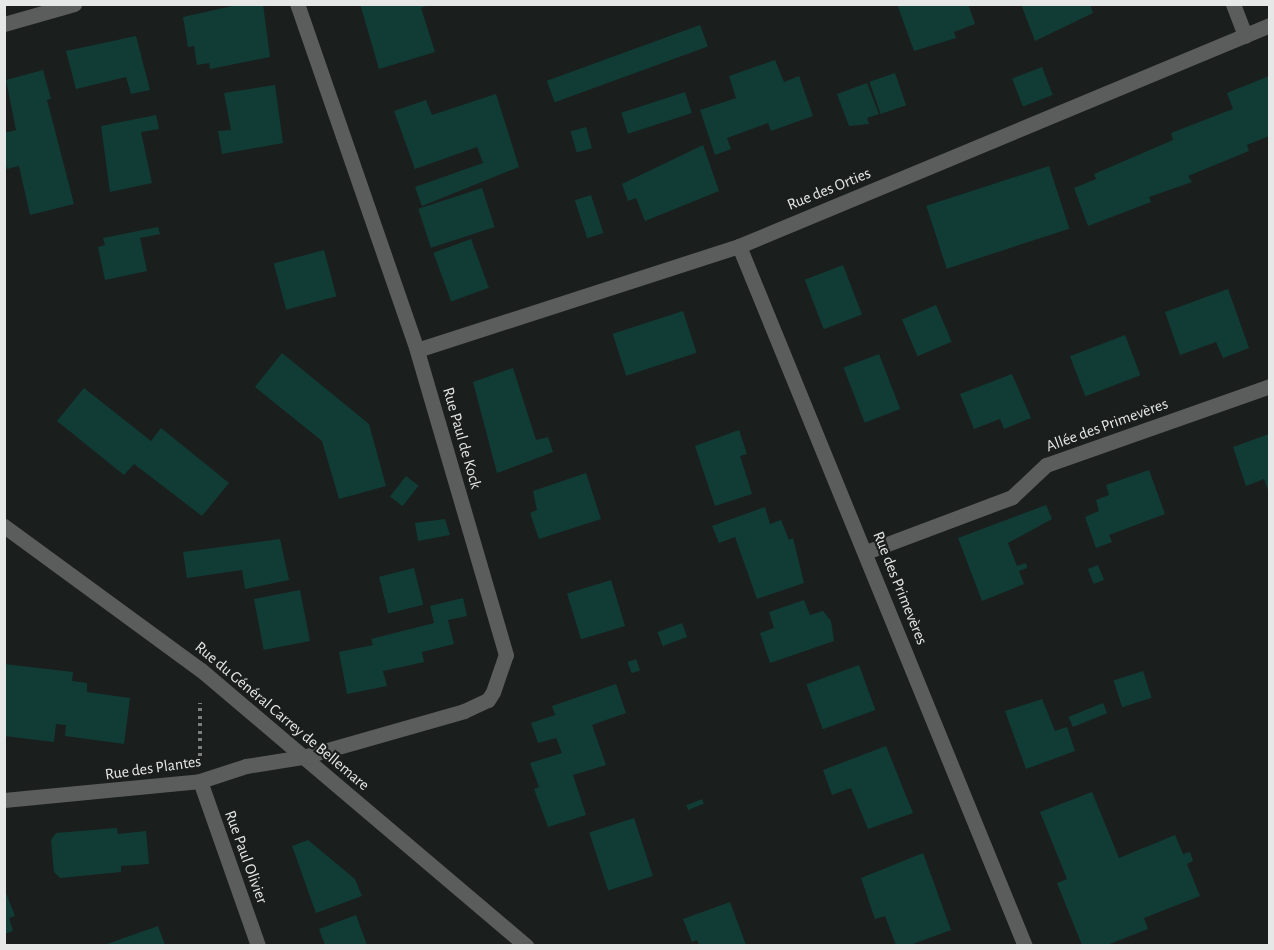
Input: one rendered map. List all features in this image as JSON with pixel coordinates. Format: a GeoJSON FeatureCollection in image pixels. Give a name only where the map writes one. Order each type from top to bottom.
{"type":"FeatureCollection","features":[{"type":"Feature","properties":{"kind":"street"},"geometry":{"type":"LineString","coordinates":[[4,24],[74,4]]}},
{"type":"Feature","properties":{"kind":"street","name":"Rue Paul de Kock"},"geometry":{"type":"LineString","coordinates":[[297,4],[417,350],[506,655],[488,700],[303,757]]}},
{"type":"Feature","properties":{"kind":"street"},"geometry":{"type":"LineString","coordinates":[[1233,4],[1245,36]]}},
{"type":"Feature","properties":{"kind":"street","name":"Rue des Orties"},"geometry":{"type":"LineString","coordinates":[[417,350],[739,246],[1269,25]]}},
{"type":"Feature","properties":{"kind":"street","name":"Rue des Primevères"},"geometry":{"type":"LineString","coordinates":[[739,246],[1025,945]]}},
{"type":"Feature","properties":{"kind":"street","name":"Allée des Primevères"},"geometry":{"type":"LineString","coordinates":[[866,552],[1012,497],[1046,465],[1269,386]]}},
{"type":"Feature","properties":{"kind":"street","name":"Rue du Général Carrey de Bellemare"},"geometry":{"type":"LineString","coordinates":[[4,526],[201,670],[527,945]]}},
{"type":"Feature","properties":{"kind":"street","name":"Rue des Plantes"},"geometry":{"type":"LineString","coordinates":[[4,800],[200,780],[246,766],[303,757]]}},
{"type":"Feature","properties":{"kind":"street","name":"Rue Paul Olivier"},"geometry":{"type":"LineString","coordinates":[[200,780],[258,945]]}},
{"type":"Feature","properties":{"kind":"path"},"geometry":{"type":"LineString","coordinates":[[200,780],[201,670]]}},
{"type":"Feature","properties":{"kind":"building"},"geometry":{"type":"Polygon","coordinates":[[[241,4],[263,4],[270,57],[210,69],[209,63],[197,65],[194,46],[188,47],[183,17],[241,4]]]}},
{"type":"Feature","properties":{"kind":"building"},"geometry":{"type":"Polygon","coordinates":[[[360,4],[431,4],[421,8],[435,52],[379,69],[360,4]]]}},
{"type":"Feature","properties":{"kind":"building"},"geometry":{"type":"Polygon","coordinates":[[[897,4],[968,4],[975,24],[954,32],[956,38],[914,51],[897,4]]]}},
{"type":"Feature","properties":{"kind":"building"},"geometry":{"type":"Polygon","coordinates":[[[1021,4],[1090,4],[1093,13],[1035,41],[1021,4]]]}},
{"type":"Feature","properties":{"kind":"building"},"geometry":{"type":"Polygon","coordinates":[[[700,25],[708,47],[555,102],[547,81],[700,25]]]}},
{"type":"Feature","properties":{"kind":"building"},"geometry":{"type":"Polygon","coordinates":[[[136,36],[150,90],[131,94],[126,77],[76,89],[66,51],[136,36]]]}},
{"type":"Feature","properties":{"kind":"building"},"geometry":{"type":"Polygon","coordinates":[[[775,60],[784,82],[799,76],[813,116],[771,131],[768,123],[727,138],[731,149],[715,155],[700,110],[736,98],[729,76],[775,60]]]}},
{"type":"Feature","properties":{"kind":"building"},"geometry":{"type":"Polygon","coordinates":[[[1042,67],[1053,95],[1023,106],[1012,78],[1042,67]]]}},
{"type":"Feature","properties":{"kind":"building"},"geometry":{"type":"Polygon","coordinates":[[[43,70],[51,99],[47,100],[74,204],[30,215],[19,166],[7,169],[4,159],[4,133],[16,130],[6,80],[43,70]]]}},
{"type":"Feature","properties":{"kind":"building"},"geometry":{"type":"Polygon","coordinates":[[[895,73],[906,105],[881,114],[869,82],[895,73]]]}},
{"type":"Feature","properties":{"kind":"building"},"geometry":{"type":"Polygon","coordinates":[[[1269,76],[1269,136],[1247,145],[1249,151],[1188,176],[1192,182],[1149,197],[1151,202],[1088,226],[1074,188],[1096,179],[1094,174],[1173,140],[1171,133],[1233,109],[1227,93],[1269,76]]]}},
{"type":"Feature","properties":{"kind":"building"},"geometry":{"type":"Polygon","coordinates":[[[867,83],[879,114],[867,118],[869,124],[849,126],[837,94],[867,83]]]}},
{"type":"Feature","properties":{"kind":"building"},"geometry":{"type":"Polygon","coordinates":[[[275,85],[283,143],[222,154],[218,131],[231,130],[224,93],[275,85]]]}},
{"type":"Feature","properties":{"kind":"building"},"geometry":{"type":"Polygon","coordinates":[[[685,92],[692,113],[628,134],[621,113],[685,92]]]}},
{"type":"Feature","properties":{"kind":"building"},"geometry":{"type":"Polygon","coordinates":[[[496,94],[519,167],[422,206],[415,187],[483,163],[477,147],[415,169],[394,111],[426,100],[432,115],[496,94]]]}},
{"type":"Feature","properties":{"kind":"building"},"geometry":{"type":"Polygon","coordinates":[[[156,115],[159,129],[141,132],[152,183],[110,192],[101,126],[156,115]]]}},
{"type":"Feature","properties":{"kind":"building"},"geometry":{"type":"Polygon","coordinates":[[[586,127],[592,148],[577,153],[571,131],[586,127]]]}},
{"type":"Feature","properties":{"kind":"building"},"geometry":{"type":"Polygon","coordinates":[[[703,145],[719,191],[645,221],[636,198],[628,201],[622,184],[703,145]]]}},
{"type":"Feature","properties":{"kind":"building"},"geometry":{"type":"Polygon","coordinates":[[[1049,166],[1069,229],[947,269],[926,206],[1049,166]]]}},
{"type":"Feature","properties":{"kind":"building"},"geometry":{"type":"Polygon","coordinates":[[[482,188],[495,227],[431,248],[418,209],[482,188]]]}},
{"type":"Feature","properties":{"kind":"building"},"geometry":{"type":"Polygon","coordinates":[[[591,195],[603,233],[587,238],[575,200],[591,195]]]}},
{"type":"Feature","properties":{"kind":"building"},"geometry":{"type":"Polygon","coordinates":[[[158,227],[160,234],[140,238],[147,271],[105,280],[98,247],[105,245],[103,238],[158,227]]]}},
{"type":"Feature","properties":{"kind":"building"},"geometry":{"type":"Polygon","coordinates":[[[471,239],[489,288],[451,302],[433,253],[471,239]]]}},
{"type":"Feature","properties":{"kind":"building"},"geometry":{"type":"Polygon","coordinates":[[[324,250],[336,296],[286,310],[274,263],[324,250]]]}},
{"type":"Feature","properties":{"kind":"building"},"geometry":{"type":"Polygon","coordinates":[[[843,265],[862,314],[824,329],[805,280],[843,265]]]}},
{"type":"Feature","properties":{"kind":"building"},"geometry":{"type":"Polygon","coordinates":[[[1228,289],[1249,348],[1223,358],[1216,342],[1180,355],[1165,312],[1228,289]]]}},
{"type":"Feature","properties":{"kind":"building"},"geometry":{"type":"Polygon","coordinates":[[[936,305],[952,342],[918,356],[902,319],[936,305]]]}},
{"type":"Feature","properties":{"kind":"building"},"geometry":{"type":"Polygon","coordinates":[[[683,311],[697,353],[626,376],[613,334],[683,311]]]}},
{"type":"Feature","properties":{"kind":"building"},"geometry":{"type":"Polygon","coordinates":[[[1125,335],[1140,375],[1085,396],[1070,356],[1125,335]]]}},
{"type":"Feature","properties":{"kind":"building"},"geometry":{"type":"Polygon","coordinates":[[[282,353],[369,424],[386,486],[339,499],[322,441],[255,387],[282,353]]]}},
{"type":"Feature","properties":{"kind":"building"},"geometry":{"type":"Polygon","coordinates":[[[879,354],[900,409],[865,423],[844,368],[879,354]]]}},
{"type":"Feature","properties":{"kind":"building"},"geometry":{"type":"Polygon","coordinates":[[[513,368],[536,440],[548,437],[553,452],[497,473],[473,382],[513,368]]]}},
{"type":"Feature","properties":{"kind":"building"},"geometry":{"type":"Polygon","coordinates":[[[1012,374],[1031,418],[1004,429],[1000,419],[974,429],[960,394],[1012,374]]]}},
{"type":"Feature","properties":{"kind":"building"},"geometry":{"type":"Polygon","coordinates":[[[84,388],[151,441],[161,428],[229,483],[202,516],[134,464],[124,475],[57,421],[84,388]]]}},
{"type":"Feature","properties":{"kind":"building"},"geometry":{"type":"Polygon","coordinates":[[[739,430],[747,454],[740,456],[752,494],[715,506],[695,446],[739,430]]]}},
{"type":"Feature","properties":{"kind":"building"},"geometry":{"type":"Polygon","coordinates":[[[1269,434],[1269,493],[1264,479],[1246,486],[1233,447],[1269,434]]]}},
{"type":"Feature","properties":{"kind":"building"},"geometry":{"type":"Polygon","coordinates":[[[1149,470],[1165,514],[1109,535],[1112,542],[1096,548],[1085,517],[1099,511],[1096,500],[1109,495],[1106,485],[1149,470]]]}},
{"type":"Feature","properties":{"kind":"building"},"geometry":{"type":"Polygon","coordinates":[[[586,473],[601,519],[539,539],[530,513],[537,510],[533,491],[586,473]]]}},
{"type":"Feature","properties":{"kind":"building"},"geometry":{"type":"Polygon","coordinates":[[[406,476],[419,486],[403,506],[390,496],[406,476]]]}},
{"type":"Feature","properties":{"kind":"building"},"geometry":{"type":"Polygon","coordinates":[[[1046,505],[1052,519],[1008,543],[1017,566],[1026,563],[1027,568],[1019,571],[1024,584],[982,601],[958,538],[1046,505]]]}},
{"type":"Feature","properties":{"kind":"building"},"geometry":{"type":"Polygon","coordinates":[[[765,507],[770,524],[781,520],[789,540],[793,538],[804,583],[757,599],[735,537],[719,543],[712,526],[765,507]]]}},
{"type":"Feature","properties":{"kind":"building"},"geometry":{"type":"Polygon","coordinates":[[[445,519],[450,535],[418,541],[415,523],[445,519]]]}},
{"type":"Feature","properties":{"kind":"building"},"geometry":{"type":"Polygon","coordinates":[[[280,539],[289,580],[245,589],[242,570],[187,578],[183,552],[280,539]]]}},
{"type":"Feature","properties":{"kind":"building"},"geometry":{"type":"Polygon","coordinates":[[[1098,565],[1104,580],[1094,584],[1088,569],[1098,565]]]}},
{"type":"Feature","properties":{"kind":"building"},"geometry":{"type":"Polygon","coordinates":[[[414,568],[423,605],[388,614],[379,577],[414,568]]]}},
{"type":"Feature","properties":{"kind":"building"},"geometry":{"type":"Polygon","coordinates":[[[611,580],[625,626],[581,639],[567,593],[611,580]]]}},
{"type":"Feature","properties":{"kind":"building"},"geometry":{"type":"Polygon","coordinates":[[[300,590],[310,641],[264,650],[254,599],[300,590]]]}},
{"type":"Feature","properties":{"kind":"building"},"geometry":{"type":"Polygon","coordinates":[[[463,598],[467,616],[448,620],[454,644],[422,652],[424,662],[383,671],[387,686],[347,694],[339,652],[373,645],[371,639],[434,623],[430,606],[463,598]]]}},
{"type":"Feature","properties":{"kind":"building"},"geometry":{"type":"Polygon","coordinates":[[[804,600],[810,615],[823,611],[831,621],[834,641],[770,663],[760,633],[774,628],[769,612],[804,600]]]}},
{"type":"Feature","properties":{"kind":"building"},"geometry":{"type":"Polygon","coordinates":[[[682,623],[687,637],[663,646],[658,632],[682,623]]]}},
{"type":"Feature","properties":{"kind":"building"},"geometry":{"type":"Polygon","coordinates":[[[636,659],[640,670],[632,673],[628,662],[636,659]]]}},
{"type":"Feature","properties":{"kind":"building"},"geometry":{"type":"Polygon","coordinates":[[[4,664],[73,672],[72,681],[87,683],[87,692],[130,698],[124,744],[65,736],[66,725],[56,724],[54,742],[4,736],[4,664]]]}},
{"type":"Feature","properties":{"kind":"building"},"geometry":{"type":"Polygon","coordinates":[[[859,665],[875,710],[823,729],[806,684],[859,665]]]}},
{"type":"Feature","properties":{"kind":"building"},"geometry":{"type":"Polygon","coordinates":[[[1143,671],[1152,698],[1122,707],[1114,681],[1143,671]]]}},
{"type":"Feature","properties":{"kind":"building"},"geometry":{"type":"Polygon","coordinates":[[[616,684],[626,713],[592,725],[606,765],[573,775],[586,815],[548,827],[534,789],[539,787],[530,763],[562,753],[556,738],[538,743],[531,723],[555,715],[552,706],[616,684]]]}},
{"type":"Feature","properties":{"kind":"building"},"geometry":{"type":"Polygon","coordinates":[[[1042,699],[1055,731],[1067,727],[1075,751],[1026,769],[1005,711],[1042,699]]]}},
{"type":"Feature","properties":{"kind":"building"},"geometry":{"type":"Polygon","coordinates":[[[1103,703],[1107,713],[1073,727],[1069,717],[1103,703]]]}},
{"type":"Feature","properties":{"kind":"building"},"geometry":{"type":"Polygon","coordinates":[[[886,746],[913,813],[868,829],[851,788],[832,795],[823,770],[886,746]]]}},
{"type":"Feature","properties":{"kind":"building"},"geometry":{"type":"Polygon","coordinates":[[[1092,792],[1119,858],[1175,835],[1183,854],[1190,852],[1193,861],[1187,864],[1200,896],[1144,918],[1148,929],[1107,945],[1082,945],[1057,883],[1067,879],[1040,812],[1092,792]]]}},
{"type":"Feature","properties":{"kind":"building"},"geometry":{"type":"Polygon","coordinates":[[[702,799],[704,804],[688,810],[686,805],[702,799]]]}},
{"type":"Feature","properties":{"kind":"building"},"geometry":{"type":"Polygon","coordinates":[[[634,818],[653,876],[608,891],[589,833],[634,818]]]}},
{"type":"Feature","properties":{"kind":"building"},"geometry":{"type":"Polygon","coordinates":[[[117,828],[118,834],[146,831],[149,864],[121,866],[121,872],[60,878],[54,872],[51,840],[56,833],[117,828]]]}},
{"type":"Feature","properties":{"kind":"building"},"geometry":{"type":"Polygon","coordinates":[[[308,840],[355,879],[362,896],[316,913],[292,846],[308,840]]]}},
{"type":"Feature","properties":{"kind":"building"},"geometry":{"type":"Polygon","coordinates":[[[923,853],[951,930],[910,945],[896,945],[885,916],[875,919],[861,878],[923,853]]]}},
{"type":"Feature","properties":{"kind":"building"},"geometry":{"type":"Polygon","coordinates":[[[4,888],[15,916],[9,918],[13,931],[4,934],[4,888]]]}},
{"type":"Feature","properties":{"kind":"building"},"geometry":{"type":"Polygon","coordinates":[[[730,902],[746,945],[699,945],[697,940],[692,942],[683,919],[730,902]]]}},
{"type":"Feature","properties":{"kind":"building"},"geometry":{"type":"Polygon","coordinates":[[[356,915],[367,945],[325,945],[319,929],[356,915]]]}},
{"type":"Feature","properties":{"kind":"building"},"geometry":{"type":"Polygon","coordinates":[[[158,926],[165,945],[104,945],[158,926]]]}}]}
